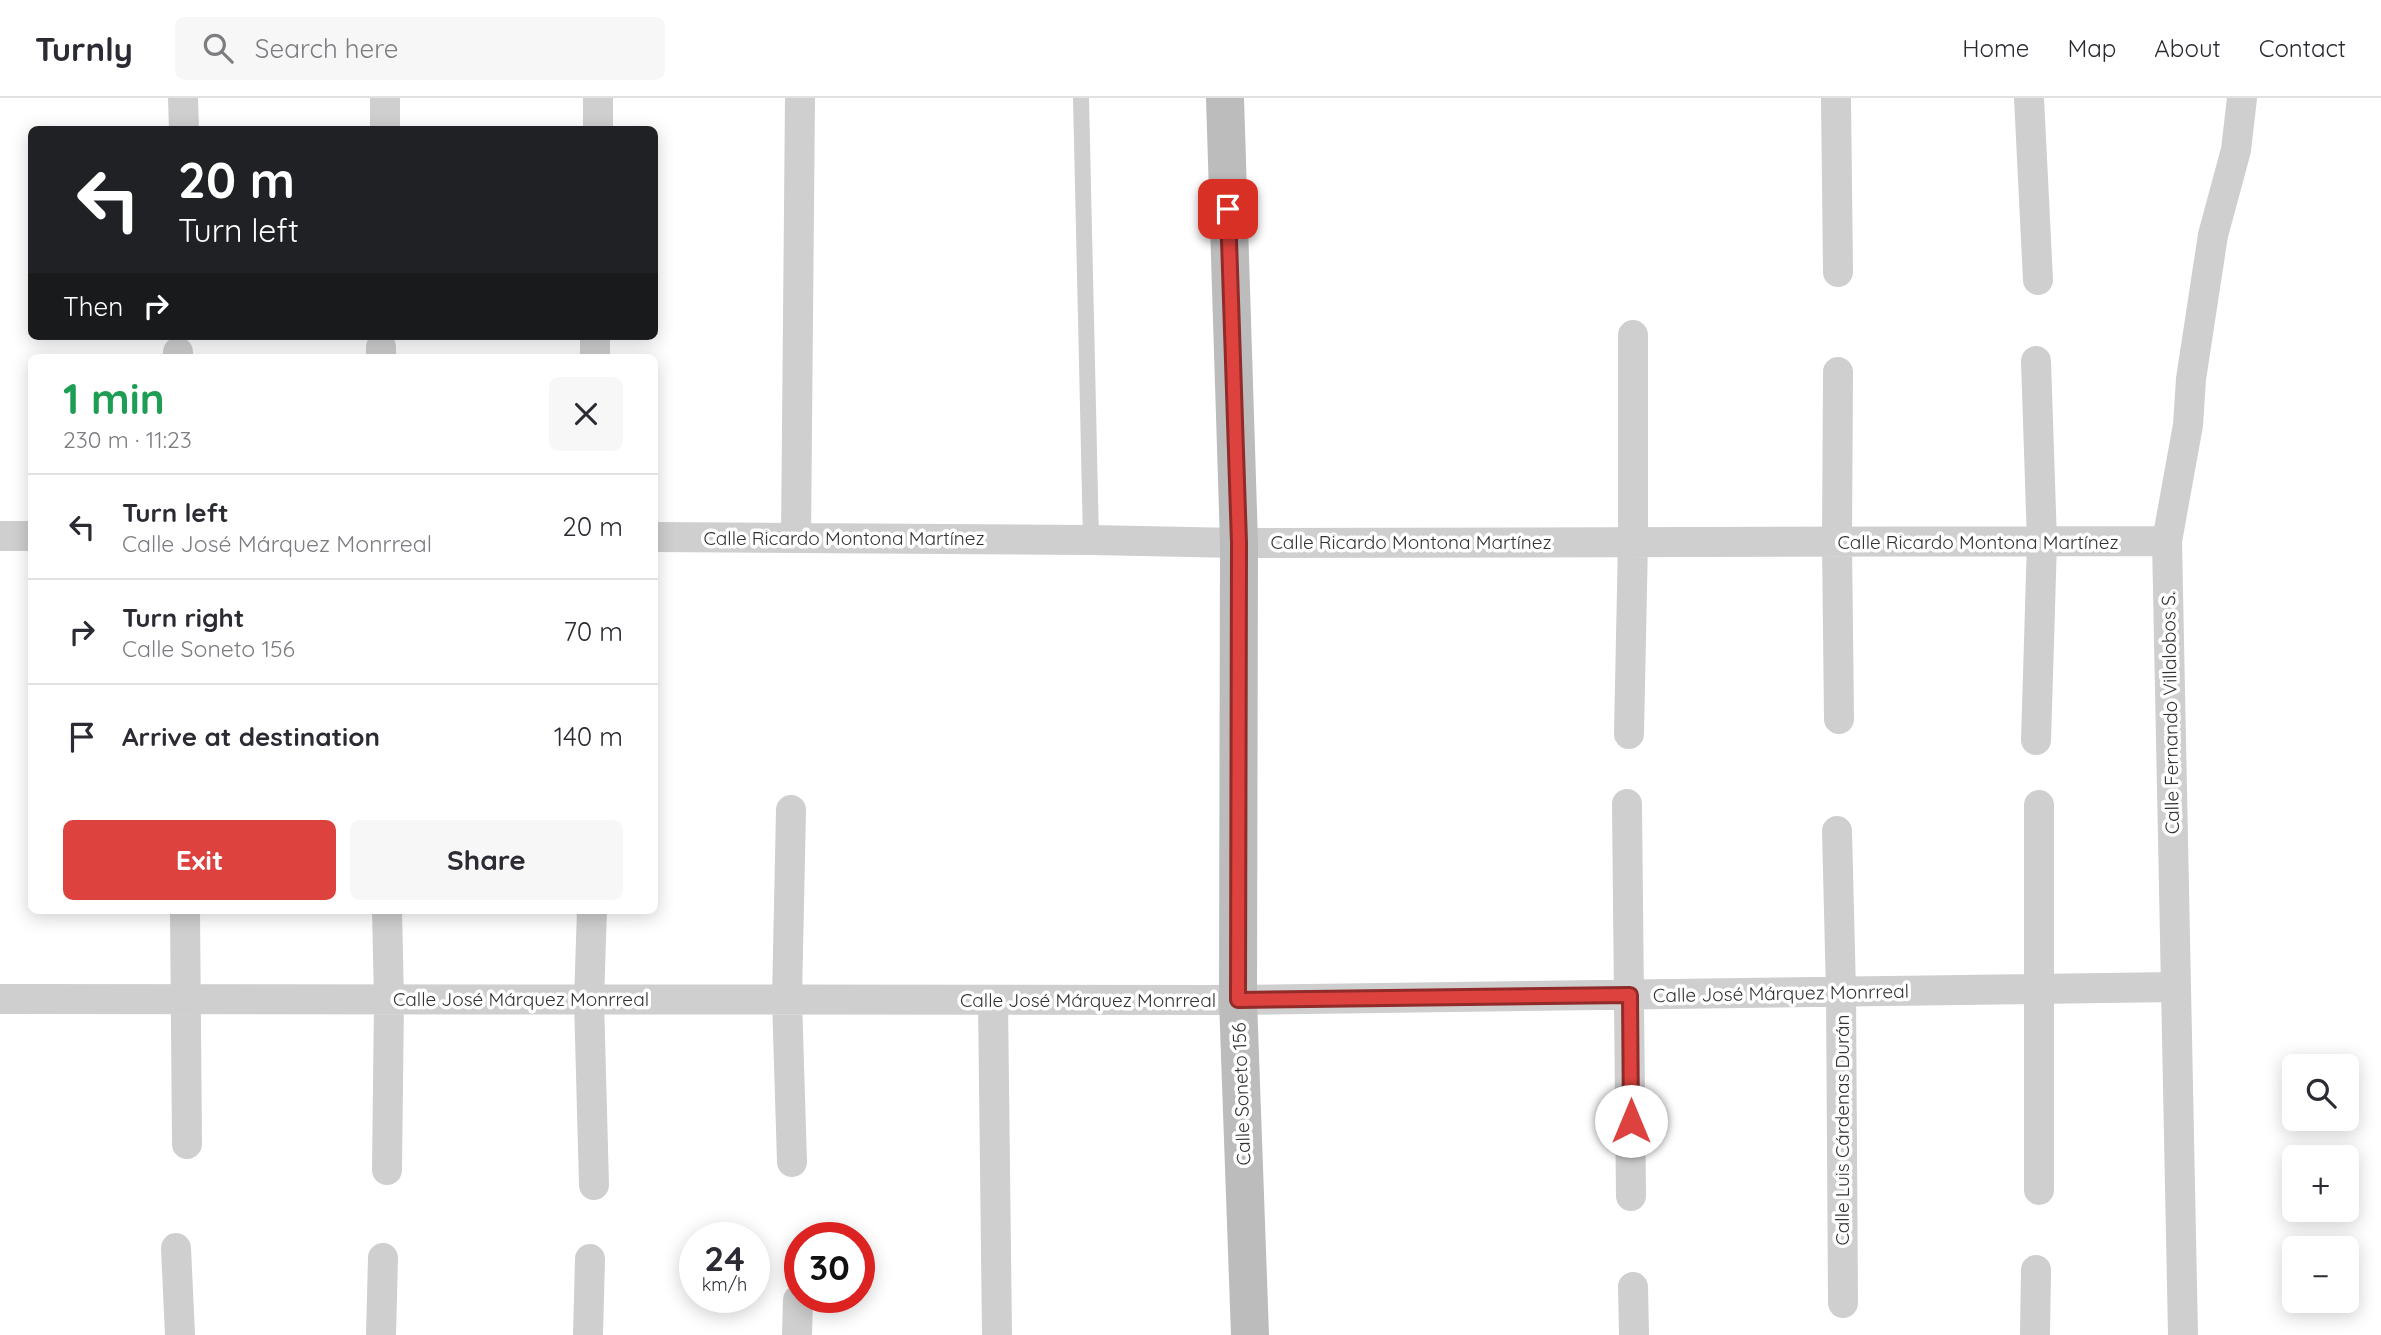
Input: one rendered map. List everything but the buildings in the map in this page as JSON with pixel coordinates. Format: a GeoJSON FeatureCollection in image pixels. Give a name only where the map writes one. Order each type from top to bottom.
{"type":"FeatureCollection","features":[{"type":"Feature","properties":{"kind":"street"},"geometry":{"type":"LineString","coordinates":[[183,98],[184,126]]}},
{"type":"Feature","properties":{"kind":"street"},"geometry":{"type":"LineString","coordinates":[[384,126],[385,98]]}},
{"type":"Feature","properties":{"kind":"street"},"geometry":{"type":"LineString","coordinates":[[598,98],[598,126]]}},
{"type":"Feature","properties":{"kind":"street"},"geometry":{"type":"LineString","coordinates":[[796,538],[800,98]]}},
{"type":"Feature","properties":{"kind":"street","name":"Calle Soneto 156"},"geometry":{"type":"LineString","coordinates":[[1225,98],[1239,543],[1238,1000],[1250,1335]]}},
{"type":"Feature","properties":{"kind":"street"},"geometry":{"type":"LineString","coordinates":[[1836,98],[1838,272]]}},
{"type":"Feature","properties":{"kind":"street"},"geometry":{"type":"LineString","coordinates":[[2029,98],[2038,280]]}},
{"type":"Feature","properties":{"kind":"street","name":"Calle Fernando Villalobos S."},"geometry":{"type":"LineString","coordinates":[[2183,1335],[2167,541],[2188,425],[2191,379],[2213,235],[2236,150],[2242,98]]}},
{"type":"Feature","properties":{"kind":"street"},"geometry":{"type":"LineString","coordinates":[[1629,734],[1633,335]]}},
{"type":"Feature","properties":{"kind":"street"},"geometry":{"type":"LineString","coordinates":[[2036,362],[2042,542],[2036,740]]}},
{"type":"Feature","properties":{"kind":"street"},"geometry":{"type":"LineString","coordinates":[[1838,372],[1839,719]]}},
{"type":"Feature","properties":{"kind":"street"},"geometry":{"type":"LineString","coordinates":[[0,536],[28,536]]}},
{"type":"Feature","properties":{"kind":"street","name":"Calle Ricardo Montona Martínez"},"geometry":{"type":"LineString","coordinates":[[658,537],[1239,543],[2167,541]]}},
{"type":"Feature","properties":{"kind":"street"},"geometry":{"type":"LineString","coordinates":[[1627,804],[1631,1196]]}},
{"type":"Feature","properties":{"kind":"street"},"geometry":{"type":"LineString","coordinates":[[2039,805],[2039,1190]]}},
{"type":"Feature","properties":{"kind":"street"},"geometry":{"type":"LineString","coordinates":[[791,810],[788,999],[792,1162]]}},
{"type":"Feature","properties":{"kind":"street","name":"Calle Luis Cárdenas Durán"},"geometry":{"type":"LineString","coordinates":[[1837,831],[1843,1303]]}},
{"type":"Feature","properties":{"kind":"street"},"geometry":{"type":"LineString","coordinates":[[185,914],[187,1144]]}},
{"type":"Feature","properties":{"kind":"street"},"geometry":{"type":"LineString","coordinates":[[387,914],[387,1170]]}},
{"type":"Feature","properties":{"kind":"street"},"geometry":{"type":"LineString","coordinates":[[592,914],[589,1000],[594,1185]]}},
{"type":"Feature","properties":{"kind":"street","name":"Calle José Márquez Monrreal"},"geometry":{"type":"LineString","coordinates":[[0,999],[1238,1000],[2176,987]]}},
{"type":"Feature","properties":{"kind":"street"},"geometry":{"type":"LineString","coordinates":[[993,1000],[997,1335]]}},
{"type":"Feature","properties":{"kind":"street"},"geometry":{"type":"LineString","coordinates":[[176,1248],[180,1335]]}},
{"type":"Feature","properties":{"kind":"street"},"geometry":{"type":"LineString","coordinates":[[381,1335],[383,1258]]}},
{"type":"Feature","properties":{"kind":"street"},"geometry":{"type":"LineString","coordinates":[[588,1335],[590,1259]]}},
{"type":"Feature","properties":{"kind":"street"},"geometry":{"type":"LineString","coordinates":[[2035,1335],[2036,1270]]}},
{"type":"Feature","properties":{"kind":"street"},"geometry":{"type":"LineString","coordinates":[[1633,1287],[1633,1335]]}},
{"type":"Feature","properties":{"kind":"street"},"geometry":{"type":"LineString","coordinates":[[797,1335],[798,1313]]}},
{"type":"Feature","properties":{"kind":"lane"},"geometry":{"type":"LineString","coordinates":[[1081,98],[1091,540]]}},
{"type":"Feature","properties":{"kind":"route"},"geometry":{"type":"LineString","coordinates":[[1228,209],[1239,543],[1238,1000],[1630,995],[1631,1121]]}}]}
